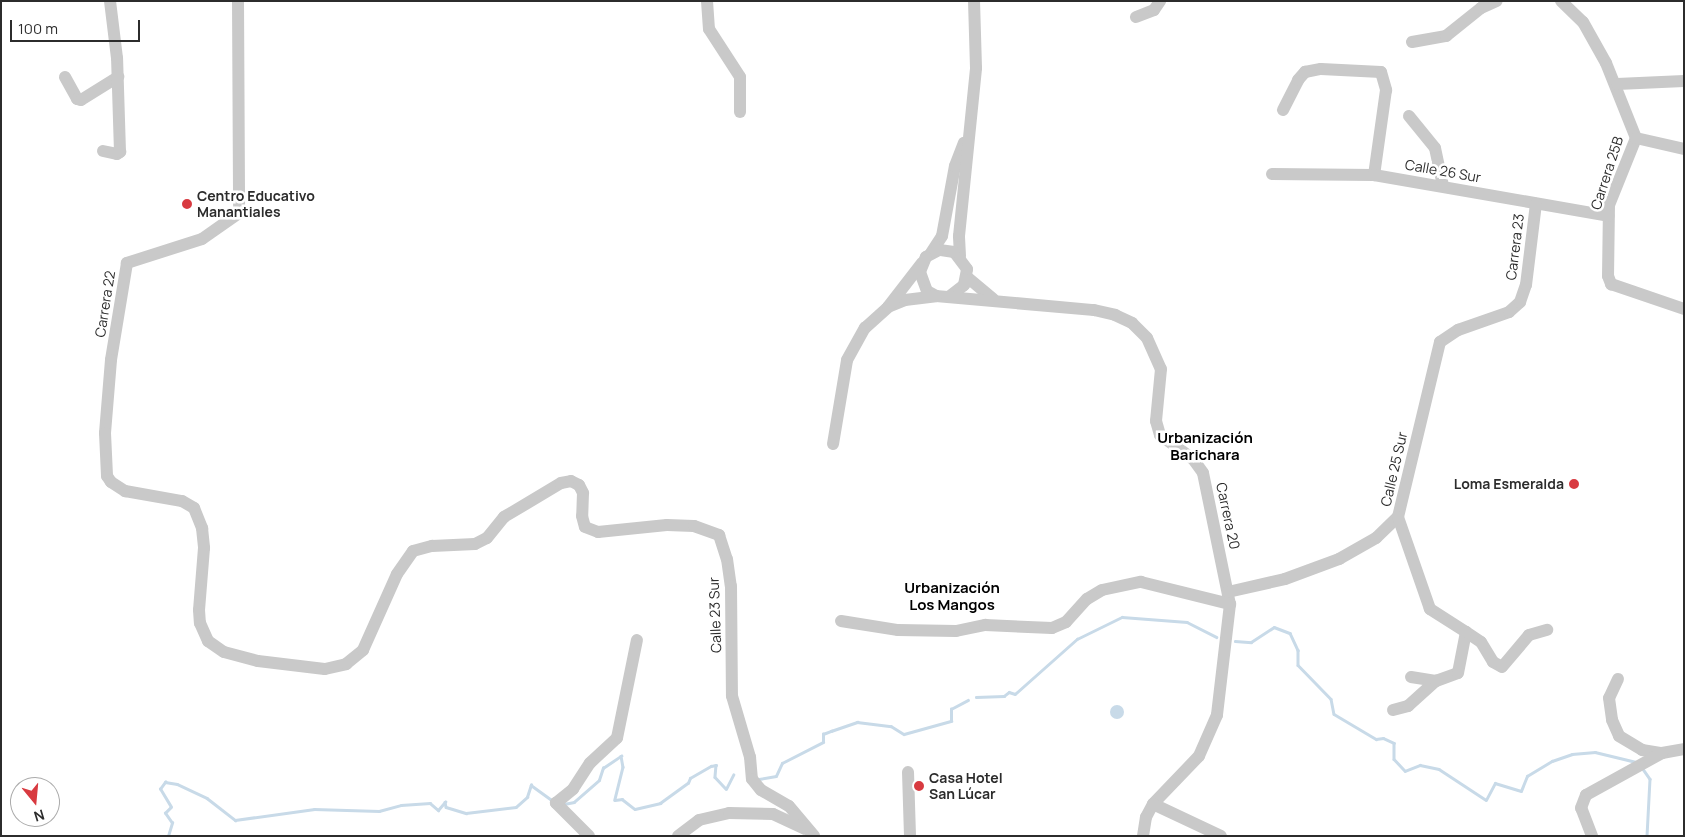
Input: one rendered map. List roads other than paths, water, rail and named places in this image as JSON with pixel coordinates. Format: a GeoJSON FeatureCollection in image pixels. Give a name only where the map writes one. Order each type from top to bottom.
{"type":"FeatureCollection","features":[{"type":"Feature","properties":{"kind":"street"},"geometry":{"type":"LineString","coordinates":[[103,150],[117,154],[120,152],[118,76],[110,1]]}},
{"type":"Feature","properties":{"kind":"street","name":"Carrera 22"},"geometry":{"type":"LineString","coordinates":[[238,1],[239,213],[202,239],[127,263],[111,360],[105,433],[107,476],[125,491],[182,501],[194,508],[204,548],[199,610],[203,633],[208,641],[224,652],[258,661],[325,669],[346,664],[362,650],[397,574],[413,551],[432,546],[475,544],[487,538]]}},
{"type":"Feature","properties":{"kind":"street"},"geometry":{"type":"LineString","coordinates":[[707,1],[709,29],[740,77],[740,112]]}},
{"type":"Feature","properties":{"kind":"street"},"geometry":{"type":"LineString","coordinates":[[974,1],[976,68],[959,236],[960,256],[967,277],[994,299]]}},
{"type":"Feature","properties":{"kind":"street"},"geometry":{"type":"LineString","coordinates":[[1136,17],[1154,10],[1160,1]]}},
{"type":"Feature","properties":{"kind":"street"},"geometry":{"type":"LineString","coordinates":[[1412,42],[1446,36],[1480,8],[1497,1]]}},
{"type":"Feature","properties":{"kind":"street","name":"Carrera 25B"},"geometry":{"type":"LineString","coordinates":[[1561,1],[1583,22],[1617,84],[1636,138],[1608,216],[1608,276],[1610,284],[1684,309]]}},
{"type":"Feature","properties":{"kind":"street"},"geometry":{"type":"LineString","coordinates":[[1283,110],[1298,80],[1306,72],[1321,70],[1381,72],[1386,90],[1374,175]]}},
{"type":"Feature","properties":{"kind":"street"},"geometry":{"type":"LineString","coordinates":[[65,78],[77,99],[81,100],[118,76]]}},
{"type":"Feature","properties":{"kind":"street"},"geometry":{"type":"LineString","coordinates":[[1617,84],[1684,81]]}},
{"type":"Feature","properties":{"kind":"street"},"geometry":{"type":"LineString","coordinates":[[1409,116],[1435,148],[1443,185]]}},
{"type":"Feature","properties":{"kind":"street"},"geometry":{"type":"LineString","coordinates":[[833,444],[847,360],[865,328],[888,307],[931,253],[942,236],[955,166],[968,134]]}},
{"type":"Feature","properties":{"kind":"street"},"geometry":{"type":"LineString","coordinates":[[1636,138],[1684,149]]}},
{"type":"Feature","properties":{"kind":"street","name":"Calle 26 Sur"},"geometry":{"type":"LineString","coordinates":[[1272,174],[1374,175],[1443,185],[1536,204],[1608,216]]}},
{"type":"Feature","properties":{"kind":"street","name":"Carrera 23"},"geometry":{"type":"LineString","coordinates":[[1447,335],[1498,317],[1520,302],[1526,285],[1536,204]]}},
{"type":"Feature","properties":{"kind":"street"},"geometry":{"type":"LineString","coordinates":[[931,253],[946,250],[960,256]]}},
{"type":"Feature","properties":{"kind":"street"},"geometry":{"type":"LineString","coordinates":[[922,262],[921,282],[936,296]]}},
{"type":"Feature","properties":{"kind":"street"},"geometry":{"type":"LineString","coordinates":[[888,307],[905,300],[950,296],[958,292],[967,277]]}},
{"type":"Feature","properties":{"kind":"street","name":"Carrera 20"},"geometry":{"type":"LineString","coordinates":[[950,296],[994,299],[1115,315],[1132,323],[1147,338],[1161,369],[1157,427],[1166,441],[1193,459],[1204,474],[1229,598],[1221,685],[1212,732],[1200,756],[1153,804],[1146,817],[1142,836]]}},
{"type":"Feature","properties":{"kind":"street","name":"Calle 25 Sur"},"geometry":{"type":"LineString","coordinates":[[841,622],[898,630],[956,630],[985,625],[1052,628],[1066,622],[1094,595],[1130,582],[1156,584],[1229,598],[1339,559],[1376,538],[1398,517],[1405,499],[1412,447],[1424,410],[1434,358],[1440,342],[1447,335]]}},
{"type":"Feature","properties":{"kind":"street","name":"Calle 23 Sur"},"geometry":{"type":"LineString","coordinates":[[487,538],[504,517],[561,483],[571,481],[579,485],[583,493],[582,516],[585,527],[598,532],[667,525],[694,526],[719,535],[727,559],[731,586],[732,696],[750,758],[752,779],[762,790],[788,806],[814,835]]}},
{"type":"Feature","properties":{"kind":"street"},"geometry":{"type":"LineString","coordinates":[[1398,517],[1430,609],[1481,642],[1493,662],[1502,667],[1529,635],[1547,630]]}},
{"type":"Feature","properties":{"kind":"street"},"geometry":{"type":"LineString","coordinates":[[1393,710],[1408,706],[1436,681],[1460,670],[1466,632]]}},
{"type":"Feature","properties":{"kind":"street"},"geometry":{"type":"LineString","coordinates":[[589,836],[556,803],[573,789],[596,757],[617,738],[637,640]]}},
{"type":"Feature","properties":{"kind":"street"},"geometry":{"type":"LineString","coordinates":[[1410,677],[1436,681]]}},
{"type":"Feature","properties":{"kind":"street"},"geometry":{"type":"LineString","coordinates":[[1618,680],[1609,698],[1615,729],[1630,745],[1662,753]]}},
{"type":"Feature","properties":{"kind":"street"},"geometry":{"type":"LineString","coordinates":[[1592,836],[1581,808],[1582,801],[1592,790],[1662,753],[1684,749]]}},
{"type":"Feature","properties":{"kind":"street"},"geometry":{"type":"LineString","coordinates":[[908,772],[910,836]]}},
{"type":"Feature","properties":{"kind":"street"},"geometry":{"type":"LineString","coordinates":[[1153,804],[1221,836]]}},
{"type":"Feature","properties":{"kind":"street"},"geometry":{"type":"LineString","coordinates":[[678,836],[699,820],[728,813],[774,814],[814,835]]}},
{"type":"Feature","properties":{"kind":"water"},"geometry":{"type":"Polygon","coordinates":[[[1117,705],[1122,707],[1124,712],[1122,717],[1117,719],[1112,717],[1110,712],[1112,707],[1117,705]]]}},
{"type":"Feature","properties":{"kind":"waterway"},"geometry":{"type":"LineString","coordinates":[[976,697],[1004,696],[1009,692],[1015,694],[1077,639],[1122,617],[1187,622],[1216,637]]}},
{"type":"Feature","properties":{"kind":"waterway"},"geometry":{"type":"LineString","coordinates":[[1235,641],[1251,642],[1274,627],[1290,633],[1298,650],[1298,665],[1331,699],[1334,714],[1376,739],[1383,738],[1394,743],[1394,759],[1405,771],[1420,765],[1439,769],[1486,800],[1495,783],[1521,791],[1527,776],[1552,761],[1572,754],[1595,752],[1636,762]]}},
{"type":"Feature","properties":{"kind":"waterway"},"geometry":{"type":"LineString","coordinates":[[759,779],[776,776],[782,763],[823,742],[823,734],[857,722],[891,726],[904,734],[951,721],[951,709],[968,700]]}},
{"type":"Feature","properties":{"kind":"waterway"},"geometry":{"type":"LineString","coordinates":[[564,804],[574,802],[599,780],[603,768],[621,756],[623,767],[615,800],[622,799],[635,809],[660,803],[688,783],[690,778],[711,766],[716,765],[715,777],[726,789],[733,775]]}},
{"type":"Feature","properties":{"kind":"waterway"},"geometry":{"type":"LineString","coordinates":[[1643,769],[1650,779],[1647,836]]}},
{"type":"Feature","properties":{"kind":"waterway"},"geometry":{"type":"LineString","coordinates":[[168,836],[172,823],[165,813],[171,807],[160,789],[165,782],[177,784],[207,798],[235,820],[314,809],[379,811],[401,805],[430,803],[438,810],[445,802],[446,807],[466,813],[516,807],[527,797],[531,785],[552,800]]}},
{"type":"Feature","properties":{"kind":"place","name":"Centro Educativo Manantiales"},"geometry":{"type":"Point","coordinates":[187,204]}},
{"type":"Feature","properties":{"kind":"place","name":"Loma Esmeralda"},"geometry":{"type":"Point","coordinates":[1574,484]}},
{"type":"Feature","properties":{"kind":"place","name":"Casa Hotel San Lúcar"},"geometry":{"type":"Point","coordinates":[919,786]}},
{"type":"Feature","properties":{"kind":"district","name":"Urbanización Barichara"},"geometry":{"type":"Point","coordinates":[1205,446]}},
{"type":"Feature","properties":{"kind":"district","name":"Urbanización Los Mangos"},"geometry":{"type":"Point","coordinates":[952,596]}}]}
